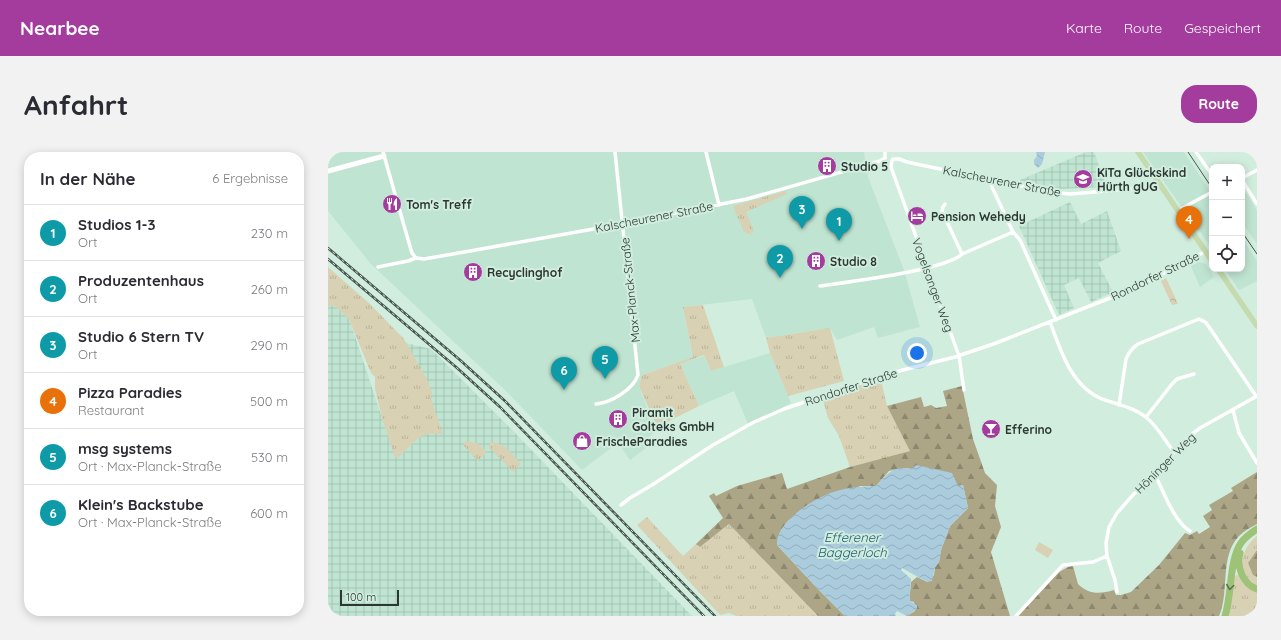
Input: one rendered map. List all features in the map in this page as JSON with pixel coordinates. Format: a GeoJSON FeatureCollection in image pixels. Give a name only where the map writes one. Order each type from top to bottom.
{"type":"FeatureCollection","features":[{"type":"Feature","properties":{"kind":"highway"},"geometry":{"type":"LineString","coordinates":[[1224,616],[1228,602],[1237,550],[1244,539],[1257,528]]}},
{"type":"Feature","properties":{"kind":"highway"},"geometry":{"type":"LineString","coordinates":[[1257,533],[1245,544],[1239,559],[1240,572],[1246,582],[1257,589]]}},
{"type":"Feature","properties":{"kind":"main road"},"geometry":{"type":"LineString","coordinates":[[1138,152],[1209,256]]}},
{"type":"Feature","properties":{"kind":"main road"},"geometry":{"type":"LineString","coordinates":[[328,171],[384,154]]}},
{"type":"Feature","properties":{"kind":"main road"},"geometry":{"type":"LineString","coordinates":[[1220,272],[1257,326]]}},
{"type":"Feature","properties":{"kind":"street","name":"Max-Planck-Straße"},"geometry":{"type":"LineString","coordinates":[[596,404],[604,403],[615,397],[635,383],[638,376],[615,152]]}},
{"type":"Feature","properties":{"kind":"street"},"geometry":{"type":"LineString","coordinates":[[706,152],[719,205]]}},
{"type":"Feature","properties":{"kind":"street"},"geometry":{"type":"LineString","coordinates":[[1196,152],[1209,171]]}},
{"type":"Feature","properties":{"kind":"street","name":"Kalscheurener Straße"},"geometry":{"type":"LineString","coordinates":[[378,267],[416,258],[424,259],[747,199],[880,161],[884,159],[885,153]]}},
{"type":"Feature","properties":{"kind":"street"},"geometry":{"type":"LineString","coordinates":[[384,154],[412,253],[416,258]]}},
{"type":"Feature","properties":{"kind":"street","name":"Kalscheurener Straße"},"geometry":{"type":"LineString","coordinates":[[893,159],[957,171],[1043,191],[1067,194],[1142,188],[1148,189],[1160,186]]}},
{"type":"Feature","properties":{"kind":"street","name":"Vogelsanger Weg"},"geometry":{"type":"LineString","coordinates":[[893,159],[890,163],[891,167],[959,356],[964,390]]}},
{"type":"Feature","properties":{"kind":"street"},"geometry":{"type":"LineString","coordinates":[[1245,177],[1257,170]]}},
{"type":"Feature","properties":{"kind":"street"},"geometry":{"type":"LineString","coordinates":[[991,180],[992,187],[1013,232],[1020,240],[1056,320]]}},
{"type":"Feature","properties":{"kind":"street"},"geometry":{"type":"LineString","coordinates":[[1245,184],[1257,204]]}},
{"type":"Feature","properties":{"kind":"street"},"geometry":{"type":"LineString","coordinates":[[1177,211],[1209,194]]}},
{"type":"Feature","properties":{"kind":"street"},"geometry":{"type":"LineString","coordinates":[[945,204],[942,211],[962,254]]}},
{"type":"Feature","properties":{"kind":"street"},"geometry":{"type":"LineString","coordinates":[[820,286],[928,268],[958,258],[962,254],[1013,232]]}},
{"type":"Feature","properties":{"kind":"street","name":"Rondorfer Straße"},"geometry":{"type":"LineString","coordinates":[[621,505],[713,445],[754,422],[784,409],[883,375],[959,356],[987,347],[1129,290],[1206,251]]}},
{"type":"Feature","properties":{"kind":"street"},"geometry":{"type":"LineString","coordinates":[[1119,405],[1126,359],[1133,348],[1158,335],[1199,319],[1207,324],[1256,396]]}},
{"type":"Feature","properties":{"kind":"street"},"geometry":{"type":"LineString","coordinates":[[1050,322],[1067,364],[1079,382],[1092,393],[1146,416],[1154,424],[1174,452]]}},
{"type":"Feature","properties":{"kind":"street"},"geometry":{"type":"LineString","coordinates":[[1146,416],[1172,384],[1178,379],[1194,374]]}},
{"type":"Feature","properties":{"kind":"street","name":"Höninger Weg"},"geometry":{"type":"LineString","coordinates":[[1116,592],[1115,580],[1107,556],[1107,536],[1112,520],[1154,473],[1191,435],[1200,428],[1256,396]]}},
{"type":"Feature","properties":{"kind":"street"},"geometry":{"type":"LineString","coordinates":[[1233,410],[1239,433],[1257,463]]}},
{"type":"Feature","properties":{"kind":"street"},"geometry":{"type":"LineString","coordinates":[[1154,473],[1165,499],[1184,526],[1190,531]]}},
{"type":"Feature","properties":{"kind":"street"},"geometry":{"type":"LineString","coordinates":[[1016,616],[1063,565],[1093,562],[1107,556]]}},
{"type":"Feature","properties":{"kind":"shaded area"},"geometry":{"type":"Polygon","coordinates":[[[328,152],[864,152],[868,177],[904,270],[920,327],[878,338],[874,327],[837,340],[830,328],[766,338],[752,299],[683,307],[693,357],[642,375],[639,386],[656,432],[647,438],[650,445],[630,460],[618,443],[582,470],[507,392],[371,264],[328,211],[328,152]]]}},
{"type":"Feature","properties":{"kind":"shaded area"},"geometry":{"type":"Polygon","coordinates":[[[1086,152],[1094,152],[1107,187],[1060,189],[1020,180],[1086,152]]]}},
{"type":"Feature","properties":{"kind":"shaded area"},"geometry":{"type":"Polygon","coordinates":[[[1143,152],[1184,152],[1209,190],[1209,244],[1143,152]]]}},
{"type":"Feature","properties":{"kind":"shaded area"},"geometry":{"type":"Polygon","coordinates":[[[1245,192],[1257,211],[1257,244],[1245,226],[1245,192]]]}},
{"type":"Feature","properties":{"kind":"shaded area"},"geometry":{"type":"Polygon","coordinates":[[[1070,202],[1081,224],[1107,211],[1121,251],[1098,263],[1113,292],[1091,302],[1079,278],[1064,285],[1074,308],[1059,315],[1019,226],[1070,202]]]}},
{"type":"Feature","properties":{"kind":"shaded area"},"geometry":{"type":"Polygon","coordinates":[[[1245,243],[1257,261],[1257,281],[1239,290],[1227,272],[1245,272],[1245,243]]]}},
{"type":"Feature","properties":{"kind":"shaded area"},"geometry":{"type":"Polygon","coordinates":[[[1199,262],[1206,264],[1209,272],[1211,272],[1214,277],[1200,287],[1191,266],[1199,262]]]}},
{"type":"Feature","properties":{"kind":"shaded area"},"geometry":{"type":"Polygon","coordinates":[[[328,292],[335,306],[349,318],[388,436],[398,341],[431,349],[516,434],[692,616],[328,616],[328,292]]]}},
{"type":"Feature","properties":{"kind":"shaded area"},"geometry":{"type":"Polygon","coordinates":[[[770,353],[791,403],[749,426],[734,391],[699,406],[680,364],[704,356],[711,371],[770,353]]]}},
{"type":"Feature","properties":{"kind":"green space"},"geometry":{"type":"Polygon","coordinates":[[[786,191],[787,194],[746,212],[754,231],[751,232],[752,235],[744,232],[733,206],[786,191]]]}},
{"type":"Feature","properties":{"kind":"green space"},"geometry":{"type":"Polygon","coordinates":[[[328,267],[370,304],[404,339],[428,381],[432,393],[431,399],[443,434],[428,434],[418,438],[400,456],[396,458],[382,418],[375,389],[375,377],[371,373],[349,319],[335,306],[328,306],[328,267]]]}},
{"type":"Feature","properties":{"kind":"green space"},"geometry":{"type":"Polygon","coordinates":[[[1166,278],[1178,304],[1172,305],[1161,281],[1166,278]]]}},
{"type":"Feature","properties":{"kind":"green space"},"geometry":{"type":"Polygon","coordinates":[[[703,305],[724,367],[711,371],[704,355],[680,364],[699,406],[657,427],[639,386],[642,375],[693,357],[683,307],[703,305]]]}},
{"type":"Feature","properties":{"kind":"green space"},"geometry":{"type":"Polygon","coordinates":[[[830,328],[844,381],[788,396],[770,353],[766,338],[830,328]]]}},
{"type":"Feature","properties":{"kind":"green space"},"geometry":{"type":"Polygon","coordinates":[[[881,380],[887,406],[911,451],[850,467],[839,436],[828,418],[822,397],[850,387],[881,380]]]}},
{"type":"Feature","properties":{"kind":"green space"},"geometry":{"type":"Polygon","coordinates":[[[962,386],[973,439],[985,473],[997,485],[995,506],[1001,527],[991,552],[1010,616],[907,616],[915,611],[914,602],[910,601],[911,582],[917,577],[927,582],[934,575],[935,567],[939,562],[941,550],[950,526],[968,508],[963,485],[958,486],[912,469],[904,468],[889,471],[876,486],[860,486],[777,545],[845,616],[818,616],[729,524],[700,547],[696,544],[723,518],[709,496],[714,493],[716,496],[737,486],[782,473],[787,489],[850,467],[910,451],[887,406],[921,397],[924,407],[931,405],[936,408],[947,406],[943,391],[962,386]]]}},
{"type":"Feature","properties":{"kind":"green space"},"geometry":{"type":"Polygon","coordinates":[[[467,441],[477,443],[487,452],[478,461],[464,446],[464,443],[467,441]]]}},
{"type":"Feature","properties":{"kind":"green space"},"geometry":{"type":"Polygon","coordinates":[[[491,442],[500,444],[521,464],[513,472],[490,448],[489,444],[491,442]]]}},
{"type":"Feature","properties":{"kind":"green space"},"geometry":{"type":"Polygon","coordinates":[[[1257,472],[1257,524],[1241,534],[1233,544],[1227,564],[1224,596],[1219,616],[1018,616],[1059,572],[1068,567],[1073,566],[1078,584],[1082,588],[1091,592],[1099,593],[1114,590],[1116,595],[1121,595],[1131,592],[1159,565],[1185,533],[1190,535],[1197,531],[1199,534],[1210,527],[1203,516],[1212,510],[1209,505],[1233,491],[1231,488],[1257,472]]]}},
{"type":"Feature","properties":{"kind":"green space"},"geometry":{"type":"Polygon","coordinates":[[[647,517],[683,556],[696,544],[700,547],[729,524],[818,616],[736,616],[729,613],[720,615],[637,525],[647,517]]]}},
{"type":"Feature","properties":{"kind":"green space"},"geometry":{"type":"Polygon","coordinates":[[[1257,536],[1257,550],[1248,563],[1253,575],[1257,577],[1257,585],[1245,575],[1242,561],[1251,541],[1257,536]]]}},
{"type":"Feature","properties":{"kind":"green space"},"geometry":{"type":"Polygon","coordinates":[[[1039,542],[1053,550],[1048,558],[1035,550],[1039,542]]]}},
{"type":"Feature","properties":{"kind":"green space"},"geometry":{"type":"Polygon","coordinates":[[[1257,550],[1257,577],[1253,575],[1248,563],[1257,550]]]}},
{"type":"Feature","properties":{"kind":"green space"},"geometry":{"type":"Polygon","coordinates":[[[1238,575],[1242,582],[1257,592],[1257,608],[1244,616],[1227,616],[1234,576],[1238,575]]]}},
{"type":"Feature","properties":{"kind":"water"},"geometry":{"type":"Polygon","coordinates":[[[1036,152],[1045,152],[1042,164],[1038,168],[1034,164],[1034,160],[1037,156],[1036,152]]]}},
{"type":"Feature","properties":{"kind":"water","name":"Efferener Baggerloch"},"geometry":{"type":"Polygon","coordinates":[[[916,465],[952,473],[958,486],[963,485],[968,508],[950,526],[941,550],[939,562],[935,567],[932,581],[927,582],[902,568],[901,570],[911,579],[910,601],[917,605],[917,609],[907,616],[897,611],[895,614],[896,616],[845,616],[777,545],[778,536],[790,518],[810,503],[821,497],[844,489],[876,486],[891,471],[900,468],[912,469],[916,465]]]}},
{"type":"Feature","properties":{"kind":"tram line"},"geometry":{"type":"LineString","coordinates":[[1188,152],[1209,184]]}},
{"type":"Feature","properties":{"kind":"tram line"},"geometry":{"type":"LineString","coordinates":[[1245,236],[1257,254]]}},
{"type":"Feature","properties":{"kind":"railway"},"geometry":{"type":"LineString","coordinates":[[328,248],[460,360],[505,401],[715,616]]}},
{"type":"Feature","properties":{"kind":"railway"},"geometry":{"type":"LineString","coordinates":[[328,259],[456,367],[500,407],[704,616]]}},
{"type":"Feature","properties":{"kind":"place","name":"Studio 5"},"geometry":{"type":"Point","coordinates":[827,166]}},
{"type":"Feature","properties":{"kind":"place","name":"KiTa Glückskind Hürth gUG"},"geometry":{"type":"Point","coordinates":[1083,179]}},
{"type":"Feature","properties":{"kind":"place","name":"Tom's Treff"},"geometry":{"type":"Point","coordinates":[392,204]}},
{"type":"Feature","properties":{"kind":"place","name":"Pension Wehedy"},"geometry":{"type":"Point","coordinates":[917,216]}},
{"type":"Feature","properties":{"kind":"place","name":"Studio 6 Stern TV"},"geometry":{"type":"Point","coordinates":[802,229]}},
{"type":"Feature","properties":{"kind":"place","name":"Pizza Paradies"},"geometry":{"type":"Point","coordinates":[1189,239]}},
{"type":"Feature","properties":{"kind":"place","name":"Studios 1-3"},"geometry":{"type":"Point","coordinates":[839,241]}},
{"type":"Feature","properties":{"kind":"place","name":"Studio 8"},"geometry":{"type":"Point","coordinates":[816,261]}},
{"type":"Feature","properties":{"kind":"place","name":"Recyclinghof"},"geometry":{"type":"Point","coordinates":[473,272]}},
{"type":"Feature","properties":{"kind":"place","name":"Produzentenhaus"},"geometry":{"type":"Point","coordinates":[780,278]}},
{"type":"Feature","properties":{"kind":"place","name":"msg systems"},"geometry":{"type":"Point","coordinates":[605,379]}},
{"type":"Feature","properties":{"kind":"place","name":"Klein's Backstube"},"geometry":{"type":"Point","coordinates":[564,390]}},
{"type":"Feature","properties":{"kind":"place","name":"Piramit Golteks GmbH"},"geometry":{"type":"Point","coordinates":[618,419]}},
{"type":"Feature","properties":{"kind":"place","name":"Efferino"},"geometry":{"type":"Point","coordinates":[991,429]}},
{"type":"Feature","properties":{"kind":"place","name":"FrischeParadies"},"geometry":{"type":"Point","coordinates":[582,441]}}]}
